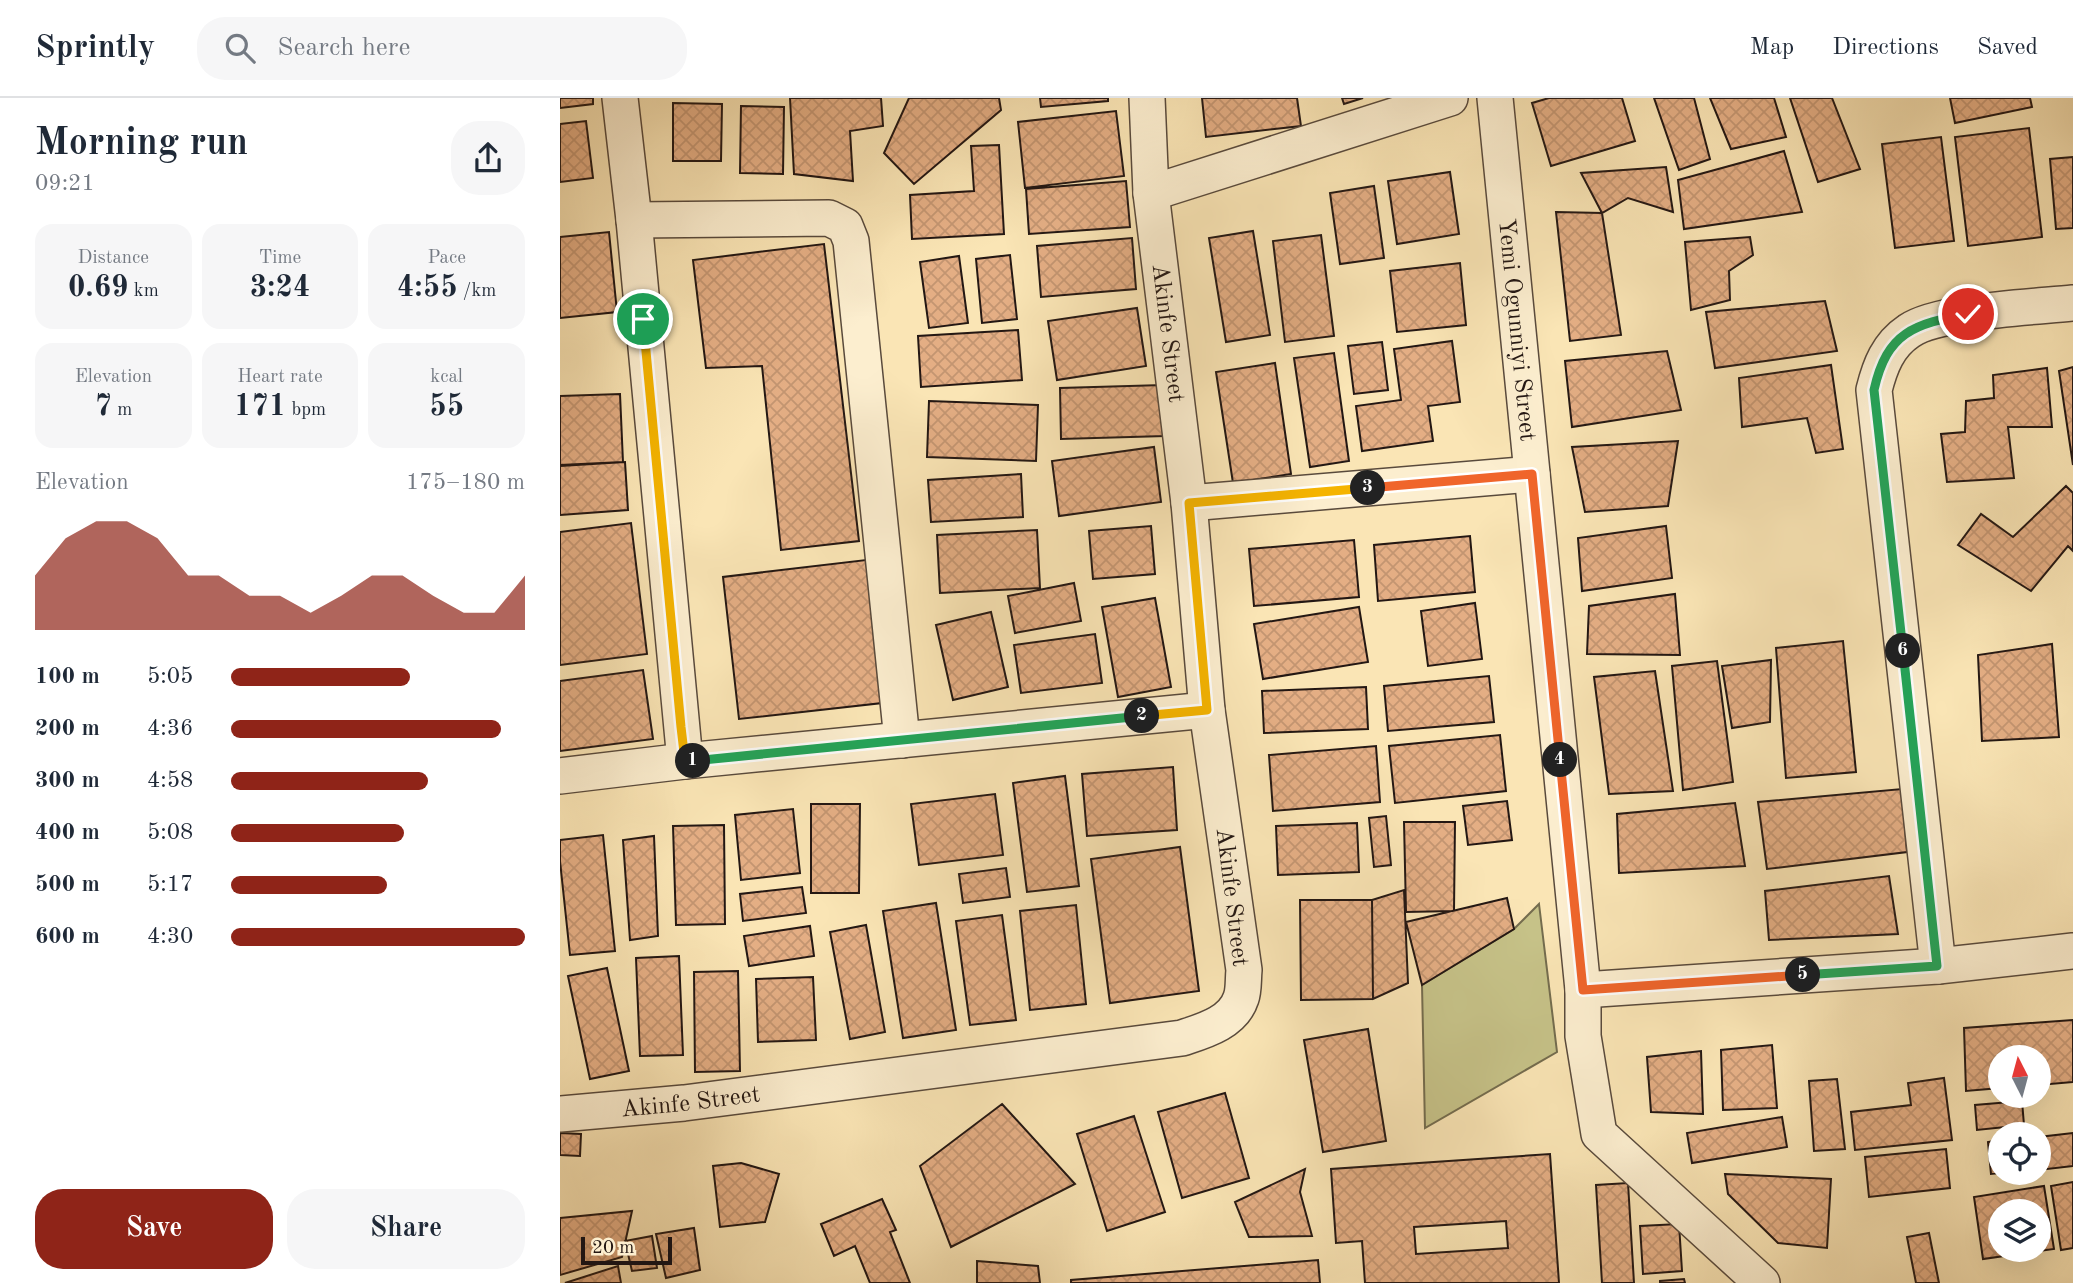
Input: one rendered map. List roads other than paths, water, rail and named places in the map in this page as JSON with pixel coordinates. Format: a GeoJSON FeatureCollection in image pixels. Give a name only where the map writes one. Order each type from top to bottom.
{"type":"FeatureCollection","features":[{"type":"Feature","properties":{"kind":"street"},"geometry":{"type":"LineString","coordinates":[[620,98],[634,219],[685,761]]}},
{"type":"Feature","properties":{"kind":"street","name":"Akinfe Street"},"geometry":{"type":"LineString","coordinates":[[560,1114],[684,1103],[1182,1038],[1211,1029],[1232,1013],[1241,998],[1244,970],[1207,710],[1189,503],[1151,193],[1147,98]]}},
{"type":"Feature","properties":{"kind":"street"},"geometry":{"type":"LineString","coordinates":[[1151,193],[1450,98]]}},
{"type":"Feature","properties":{"kind":"street","name":"Yemi Ogunniyi Street"},"geometry":{"type":"LineString","coordinates":[[1495,98],[1583,990],[1583,1036],[1599,1134],[1762,1283]]}},
{"type":"Feature","properties":{"kind":"street"},"geometry":{"type":"LineString","coordinates":[[634,219],[829,218],[845,226],[851,242],[902,740]]}},
{"type":"Feature","properties":{"kind":"street"},"geometry":{"type":"LineString","coordinates":[[1937,966],[1874,390],[1879,368],[1891,347],[1910,330],[1934,320],[1968,314],[2073,303]]}},
{"type":"Feature","properties":{"kind":"street"},"geometry":{"type":"LineString","coordinates":[[1189,503],[1532,474]]}},
{"type":"Feature","properties":{"kind":"street"},"geometry":{"type":"LineString","coordinates":[[560,776],[685,761],[1207,710]]}},
{"type":"Feature","properties":{"kind":"street"},"geometry":{"type":"LineString","coordinates":[[1583,990],[1937,966],[2073,951]]}}]}
